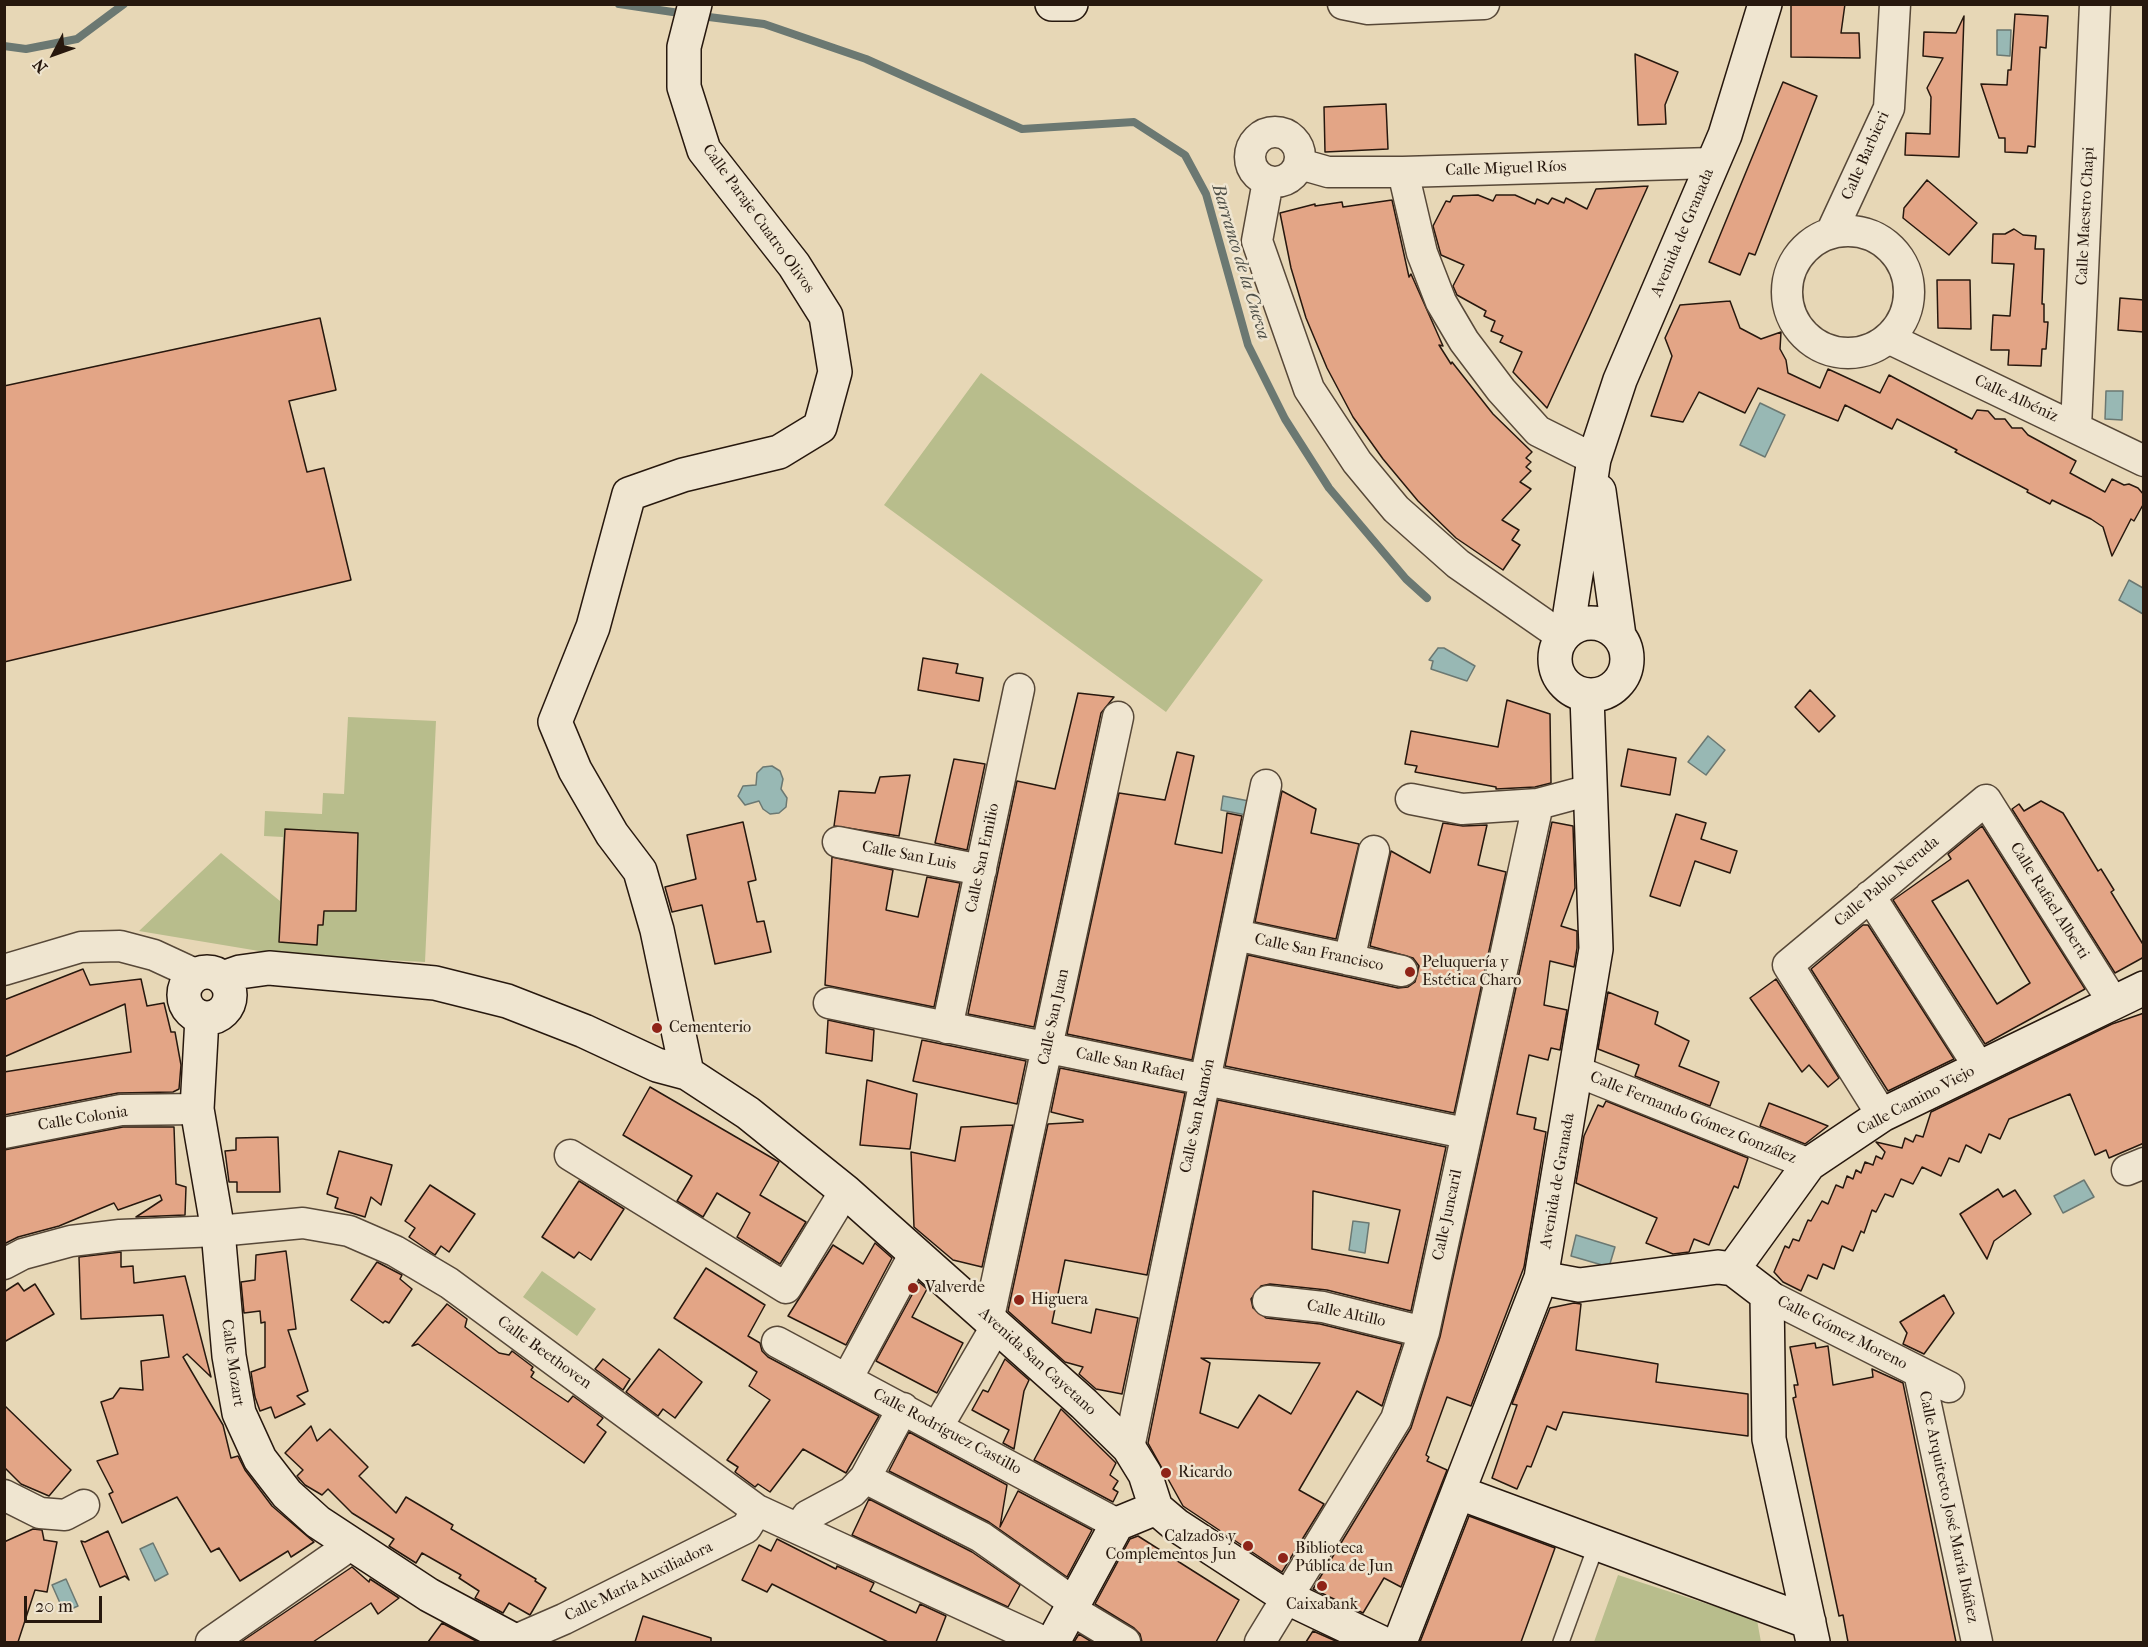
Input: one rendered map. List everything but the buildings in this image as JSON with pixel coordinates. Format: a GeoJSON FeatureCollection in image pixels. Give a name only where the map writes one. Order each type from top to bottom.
{"type":"FeatureCollection","features":[{"type":"Feature","properties":{"kind":"street","name":"Calle Paraje Cuatro Olivos"},"geometry":{"type":"LineString","coordinates":[[687,1073],[657,930],[640,871],[612,834],[575,770],[555,722],[593,627],[629,494],[683,475],[778,452],[820,427],[835,372],[826,316],[794,265],[704,150],[684,87],[684,47],[695,4]]}},
{"type":"Feature","properties":{"kind":"street"},"geometry":{"type":"LineString","coordinates":[[1052,4],[1071,4]]}},
{"type":"Feature","properties":{"kind":"street"},"geometry":{"type":"LineString","coordinates":[[1343,4],[1368,9],[1484,4]]}},
{"type":"Feature","properties":{"kind":"street","name":"Avenida de Granada"},"geometry":{"type":"LineString","coordinates":[[1565,634],[1594,459],[1620,380],[1725,135],[1765,4]]}},
{"type":"Feature","properties":{"kind":"street","name":"Calle Barbieri"},"geometry":{"type":"LineString","coordinates":[[1831,233],[1889,108],[1895,4]]}},
{"type":"Feature","properties":{"kind":"street","name":"Calle Maestro Chapi"},"geometry":{"type":"LineString","coordinates":[[2076,427],[2095,4]]}},
{"type":"Feature","properties":{"kind":"street"},"geometry":{"type":"LineString","coordinates":[[1281,133],[1295,141],[1299,148],[1300,164],[1291,177],[1276,183],[1268,181],[1254,171],[1251,163],[1252,146],[1264,135],[1281,133]]}},
{"type":"Feature","properties":{"kind":"street","name":"Calle Miguel Ríos"},"geometry":{"type":"LineString","coordinates":[[1300,164],[1328,172],[1403,172],[1712,163]]}},
{"type":"Feature","properties":{"kind":"street"},"geometry":{"type":"LineString","coordinates":[[1403,172],[1422,253],[1441,302],[1464,341],[1538,431],[1594,459]]}},
{"type":"Feature","properties":{"kind":"street"},"geometry":{"type":"LineString","coordinates":[[1268,181],[1257,241],[1309,389],[1357,462],[1396,508],[1458,564],[1565,634]]}},
{"type":"Feature","properties":{"kind":"street"},"geometry":{"type":"LineString","coordinates":[[1852,231],[1871,236],[1889,247],[1901,263],[1908,283],[1908,303],[1901,322],[1888,338],[1872,349],[1852,353],[1832,351],[1814,344],[1799,330],[1790,312],[1787,293],[1790,273],[1799,255],[1813,242],[1831,233],[1852,231]]}},
{"type":"Feature","properties":{"kind":"street","name":"Calle Albéniz"},"geometry":{"type":"LineString","coordinates":[[1888,338],[2076,427],[2144,462]]}},
{"type":"Feature","properties":{"kind":"street","name":"Avenida de Granada"},"geometry":{"type":"LineString","coordinates":[[1594,459],[1619,636]]}},
{"type":"Feature","properties":{"kind":"street"},"geometry":{"type":"LineString","coordinates":[[1588,623],[1599,624],[1619,636],[1628,656],[1627,667],[1620,682],[1606,693],[1587,696],[1568,688],[1559,675],[1555,663],[1557,647],[1565,634],[1588,623]]}},
{"type":"Feature","properties":{"kind":"street","name":"Calle San Emilio"},"geometry":{"type":"LineString","coordinates":[[947,1028],[1019,689]]}},
{"type":"Feature","properties":{"kind":"street","name":"Avenida de Granada"},"geometry":{"type":"LineString","coordinates":[[1400,1642],[1460,1493],[1541,1278],[1596,949],[1587,696]]}},
{"type":"Feature","properties":{"kind":"street","name":"Calle San Juan"},"geometry":{"type":"LineString","coordinates":[[938,1426],[993,1321],[1047,1048],[1118,717]]}},
{"type":"Feature","properties":{"kind":"street","name":"Calle San Ramón"},"geometry":{"type":"LineString","coordinates":[[1129,1448],[1266,786]]}},
{"type":"Feature","properties":{"kind":"street"},"geometry":{"type":"LineString","coordinates":[[1411,799],[1462,810],[1538,804],[1590,790]]}},
{"type":"Feature","properties":{"kind":"street","name":"Calle Pablo Neruda"},"geometry":{"type":"LineString","coordinates":[[1882,1115],[1788,965],[1986,800]]}},
{"type":"Feature","properties":{"kind":"street","name":"Calle Rafael Alberti"},"geometry":{"type":"LineString","coordinates":[[1986,800],[2113,1002]]}},
{"type":"Feature","properties":{"kind":"street","name":"Calle Juncaril"},"geometry":{"type":"LineString","coordinates":[[1260,1642],[1396,1419],[1424,1332],[1465,1133],[1538,804]]}},
{"type":"Feature","properties":{"kind":"street","name":"Calle San Luis"},"geometry":{"type":"LineString","coordinates":[[838,842],[981,870]]}},
{"type":"Feature","properties":{"kind":"street"},"geometry":{"type":"LineString","coordinates":[[1350,960],[1374,850]]}},
{"type":"Feature","properties":{"kind":"street"},"geometry":{"type":"LineString","coordinates":[[1870,896],[1979,1068]]}},
{"type":"Feature","properties":{"kind":"street","name":"Calle San Francisco"},"geometry":{"type":"LineString","coordinates":[[1236,935],[1402,971]]}},
{"type":"Feature","properties":{"kind":"street"},"geometry":{"type":"LineString","coordinates":[[4,970],[81,947],[120,946],[154,955],[209,976]]}},
{"type":"Feature","properties":{"kind":"street","name":"Avenida San Cayetano"},"geometry":{"type":"LineString","coordinates":[[209,976],[269,968],[435,983],[507,1001],[584,1031],[657,1065],[687,1073],[748,1113],[844,1191],[993,1321],[1129,1448],[1144,1474],[1156,1508]]}},
{"type":"Feature","properties":{"kind":"street","name":"Calle Mozart"},"geometry":{"type":"LineString","coordinates":[[209,976],[230,989],[229,1004],[218,1016],[202,1018],[197,1109],[218,1232],[229,1356],[239,1413],[260,1459],[288,1494],[318,1522],[429,1595],[514,1642]]}},
{"type":"Feature","properties":{"kind":"street","name":"Calle Camino Viejo"},"geometry":{"type":"LineString","coordinates":[[1733,1269],[1809,1164],[1882,1115],[2144,988]]}},
{"type":"Feature","properties":{"kind":"street","name":"Calle San Rafael"},"geometry":{"type":"LineString","coordinates":[[830,1003],[1465,1133]]}},
{"type":"Feature","properties":{"kind":"street","name":"Calle Fernando Gómez González"},"geometry":{"type":"LineString","coordinates":[[1576,1071],[1809,1164]]}},
{"type":"Feature","properties":{"kind":"street","name":"Calle Colonia"},"geometry":{"type":"LineString","coordinates":[[4,1133],[121,1110],[197,1109]]}},
{"type":"Feature","properties":{"kind":"street"},"geometry":{"type":"LineString","coordinates":[[570,1155],[786,1288],[844,1191]]}},
{"type":"Feature","properties":{"kind":"street","name":"Calle Beethoven"},"geometry":{"type":"LineString","coordinates":[[4,1264],[23,1254],[71,1241],[120,1235],[218,1232],[303,1223],[349,1231],[395,1251],[449,1283],[756,1510],[1044,1642]]}},
{"type":"Feature","properties":{"kind":"street"},"geometry":{"type":"LineString","coordinates":[[847,1379],[915,1253]]}},
{"type":"Feature","properties":{"kind":"street"},"geometry":{"type":"LineString","coordinates":[[1541,1278],[1580,1285],[1718,1267],[1733,1269],[1767,1296],[1769,1439],[1811,1632]]}},
{"type":"Feature","properties":{"kind":"street","name":"Calle Gómez Moreno"},"geometry":{"type":"LineString","coordinates":[[1767,1296],[1949,1386]]}},
{"type":"Feature","properties":{"kind":"street","name":"Calle Altillo"},"geometry":{"type":"LineString","coordinates":[[1268,1301],[1323,1307],[1424,1332]]}},
{"type":"Feature","properties":{"kind":"street","name":"Calle Rodríguez Castillo"},"geometry":{"type":"LineString","coordinates":[[777,1342],[938,1426],[1117,1524]]}},
{"type":"Feature","properties":{"kind":"street","name":"Calle Arquitecto José María Ibáñez"},"geometry":{"type":"LineString","coordinates":[[1919,1372],[1977,1642]]}},
{"type":"Feature","properties":{"kind":"street"},"geometry":{"type":"LineString","coordinates":[[800,1529],[807,1516],[852,1491],[865,1478],[903,1408]]}},
{"type":"Feature","properties":{"kind":"street"},"geometry":{"type":"LineString","coordinates":[[865,1478],[981,1537],[1125,1642]]}},
{"type":"Feature","properties":{"kind":"street"},"geometry":{"type":"LineString","coordinates":[[1460,1493],[1597,1543],[1811,1632]]}},
{"type":"Feature","properties":{"kind":"street"},"geometry":{"type":"LineString","coordinates":[[4,1495],[40,1513],[65,1515],[84,1505]]}},
{"type":"Feature","properties":{"kind":"street"},"geometry":{"type":"LineString","coordinates":[[1053,1642],[1117,1524],[1156,1508],[1176,1525],[1288,1598],[1380,1642]]}},
{"type":"Feature","properties":{"kind":"street","name":"Calle María Auxiliadora"},"geometry":{"type":"LineString","coordinates":[[514,1642],[746,1528],[756,1510]]}},
{"type":"Feature","properties":{"kind":"street"},"geometry":{"type":"LineString","coordinates":[[211,1642],[352,1544]]}},
{"type":"Feature","properties":{"kind":"lane"},"geometry":{"type":"LineString","coordinates":[[1561,1642],[1597,1543]]}},
{"type":"Feature","properties":{"kind":"green space"},"geometry":{"type":"Polygon","coordinates":[[[981,373],[1263,580],[1166,712],[884,505],[981,373]]]}},
{"type":"Feature","properties":{"kind":"green space"},"geometry":{"type":"Polygon","coordinates":[[[348,717],[436,721],[425,962],[277,954],[139,931],[221,853],[280,901],[283,837],[264,836],[265,811],[322,814],[323,793],[344,794],[348,717]]]}},
{"type":"Feature","properties":{"kind":"green space"},"geometry":{"type":"Polygon","coordinates":[[[542,1271],[596,1309],[577,1336],[523,1297],[542,1271]]]}},
{"type":"Feature","properties":{"kind":"green space"},"geometry":{"type":"Polygon","coordinates":[[[1618,1575],[1757,1620],[1761,1642],[1594,1642],[1618,1575]]]}},
{"type":"Feature","properties":{"kind":"water"},"geometry":{"type":"Polygon","coordinates":[[[1997,30],[2011,30],[2010,56],[1997,55],[1997,30]]]}},
{"type":"Feature","properties":{"kind":"water"},"geometry":{"type":"Polygon","coordinates":[[[2106,391],[2123,391],[2122,420],[2105,419],[2106,391]]]}},
{"type":"Feature","properties":{"kind":"water"},"geometry":{"type":"Polygon","coordinates":[[[1760,403],[1785,415],[1765,457],[1740,445],[1760,403]]]}},
{"type":"Feature","properties":{"kind":"water"},"geometry":{"type":"Polygon","coordinates":[[[2129,580],[2143,588],[2143,614],[2119,600],[2129,580]]]}},
{"type":"Feature","properties":{"kind":"water"},"geometry":{"type":"Polygon","coordinates":[[[1438,648],[1444,648],[1475,666],[1467,681],[1431,669],[1433,661],[1429,660],[1438,648]]]}},
{"type":"Feature","properties":{"kind":"water"},"geometry":{"type":"Polygon","coordinates":[[[1708,736],[1725,750],[1706,775],[1688,762],[1708,736]]]}},
{"type":"Feature","properties":{"kind":"water"},"geometry":{"type":"Polygon","coordinates":[[[772,766],[780,771],[783,779],[781,789],[787,798],[786,807],[779,813],[770,814],[763,809],[759,801],[745,805],[738,796],[743,786],[756,785],[757,773],[763,767],[772,766]]]}},
{"type":"Feature","properties":{"kind":"water"},"geometry":{"type":"Polygon","coordinates":[[[1223,796],[1249,801],[1246,815],[1221,810],[1223,796]]]}},
{"type":"Feature","properties":{"kind":"water"},"geometry":{"type":"Polygon","coordinates":[[[2084,1180],[2094,1197],[2063,1213],[2054,1196],[2084,1180]]]}},
{"type":"Feature","properties":{"kind":"water"},"geometry":{"type":"Polygon","coordinates":[[[1353,1221],[1369,1223],[1365,1253],[1349,1250],[1353,1221]]]}},
{"type":"Feature","properties":{"kind":"water"},"geometry":{"type":"Polygon","coordinates":[[[1576,1235],[1615,1247],[1609,1267],[1571,1256],[1576,1235]]]}},
{"type":"Feature","properties":{"kind":"water"},"geometry":{"type":"Polygon","coordinates":[[[153,1543],[168,1574],[155,1581],[140,1549],[153,1543]]]}},
{"type":"Feature","properties":{"kind":"water"},"geometry":{"type":"Polygon","coordinates":[[[66,1579],[78,1606],[64,1612],[52,1585],[66,1579]]]}},
{"type":"Feature","properties":{"kind":"waterway","name":"Barranco de la Cueva"},"geometry":{"type":"LineString","coordinates":[[4,46],[26,49],[77,39],[124,4]]}},
{"type":"Feature","properties":{"kind":"waterway","name":"Barranco de la Cueva"},"geometry":{"type":"LineString","coordinates":[[619,4],[686,14]]}},
{"type":"Feature","properties":{"kind":"waterway","name":"Barranco de la Cueva"},"geometry":{"type":"LineString","coordinates":[[701,16],[764,24],[866,59],[1022,129],[1134,122],[1185,155],[1206,194],[1248,345],[1285,419],[1329,488],[1406,579],[1427,598]]}},
{"type":"Feature","properties":{"kind":"place","name":"Peluquería y Estética Charo"},"geometry":{"type":"Point","coordinates":[1410,972]}},
{"type":"Feature","properties":{"kind":"place","name":"Cementerio"},"geometry":{"type":"Point","coordinates":[657,1028]}},
{"type":"Feature","properties":{"kind":"place","name":"Valverde"},"geometry":{"type":"Point","coordinates":[913,1288]}},
{"type":"Feature","properties":{"kind":"place","name":"Higuera"},"geometry":{"type":"Point","coordinates":[1019,1300]}},
{"type":"Feature","properties":{"kind":"place","name":"Ricardo"},"geometry":{"type":"Point","coordinates":[1166,1473]}},
{"type":"Feature","properties":{"kind":"place","name":"Calzados y Complementos Jun"},"geometry":{"type":"Point","coordinates":[1248,1546]}},
{"type":"Feature","properties":{"kind":"place","name":"Biblioteca Pública de Jun"},"geometry":{"type":"Point","coordinates":[1283,1558]}},
{"type":"Feature","properties":{"kind":"place","name":"Caixabank"},"geometry":{"type":"Point","coordinates":[1322,1586]}}]}
